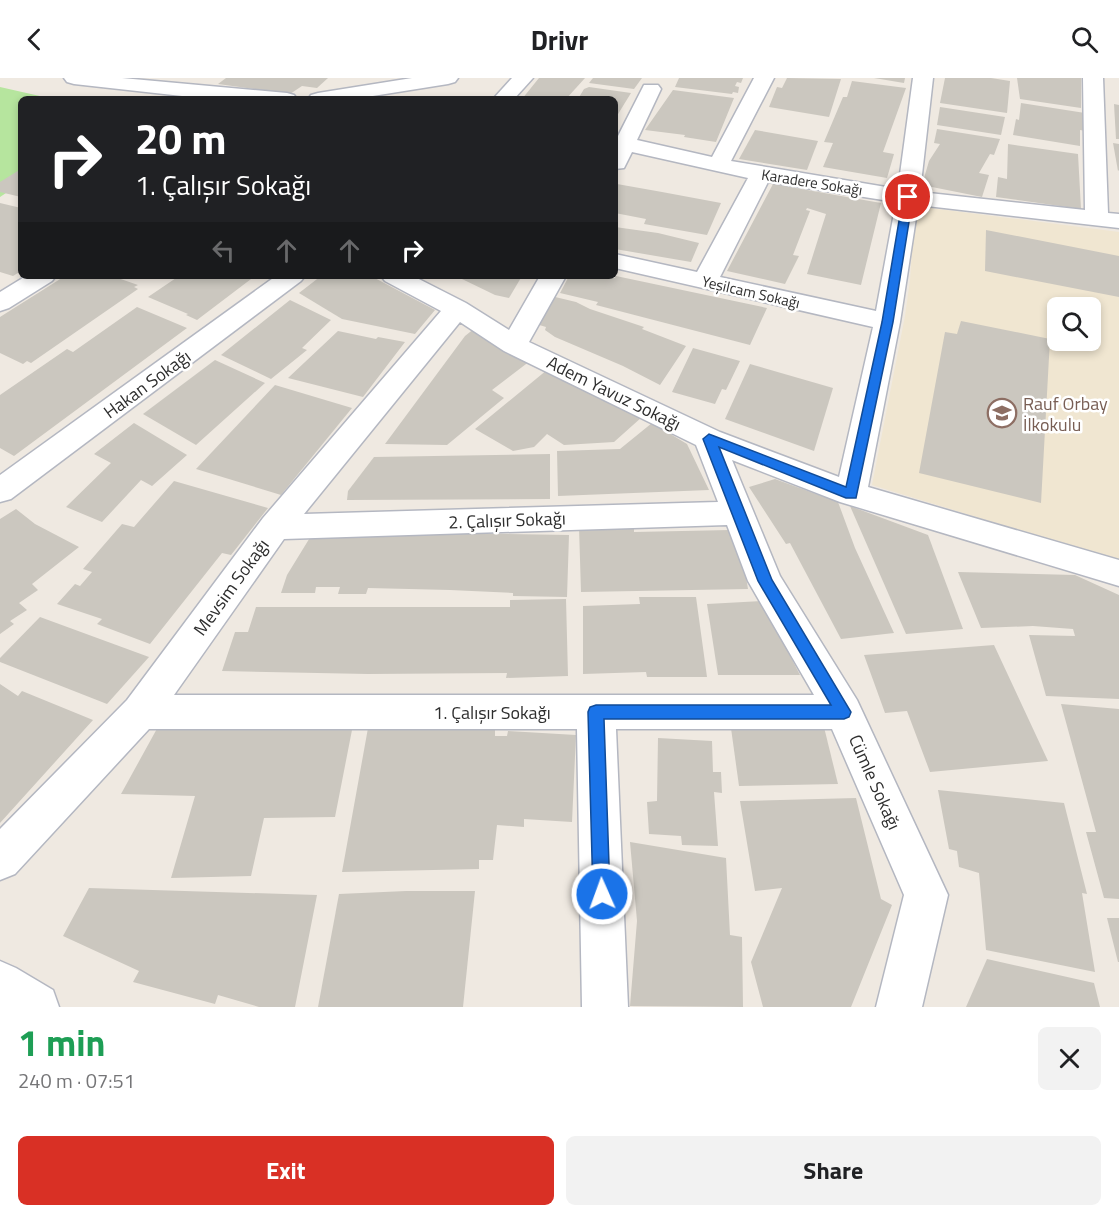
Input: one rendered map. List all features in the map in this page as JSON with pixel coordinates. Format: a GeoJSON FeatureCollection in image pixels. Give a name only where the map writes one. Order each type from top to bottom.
{"type":"FeatureCollection","features":[{"type":"Feature","properties":{"kind":"street"},"geometry":{"type":"LineString","coordinates":[[348,78],[398,87]]}},
{"type":"Feature","properties":{"kind":"street"},"geometry":{"type":"LineString","coordinates":[[338,96],[448,78]]}},
{"type":"Feature","properties":{"kind":"street"},"geometry":{"type":"LineString","coordinates":[[506,96],[523,78]]}},
{"type":"Feature","properties":{"kind":"street"},"geometry":{"type":"LineString","coordinates":[[718,165],[764,78]]}},
{"type":"Feature","properties":{"kind":"street"},"geometry":{"type":"LineString","coordinates":[[851,494],[887,322],[908,197],[923,78]]}},
{"type":"Feature","properties":{"kind":"street"},"geometry":{"type":"LineString","coordinates":[[1093,78],[1108,220]]}},
{"type":"Feature","properties":{"kind":"street"},"geometry":{"type":"LineString","coordinates":[[78,79],[102,96]]}},
{"type":"Feature","properties":{"kind":"street"},"geometry":{"type":"LineString","coordinates":[[78,79],[256,96]]}},
{"type":"Feature","properties":{"kind":"street"},"geometry":{"type":"LineString","coordinates":[[621,143],[651,89]]}},
{"type":"Feature","properties":{"kind":"street","name":"Karadere Sokağı"},"geometry":{"type":"LineString","coordinates":[[621,143],[761,174],[908,197],[1108,220]]}},
{"type":"Feature","properties":{"kind":"street"},"geometry":{"type":"LineString","coordinates":[[705,281],[761,174]]}},
{"type":"Feature","properties":{"kind":"street","name":"Yeşilcam Sokağı"},"geometry":{"type":"LineString","coordinates":[[618,262],[887,322]]}},
{"type":"Feature","properties":{"kind":"street"},"geometry":{"type":"LineString","coordinates":[[0,303],[38,279]]}},
{"type":"Feature","properties":{"kind":"street","name":"Hakan Sokağı"},"geometry":{"type":"LineString","coordinates":[[0,491],[288,279]]}},
{"type":"Feature","properties":{"kind":"street","name":"Adem Yavuz Sokağı"},"geometry":{"type":"LineString","coordinates":[[400,279],[457,309],[514,345],[709,439],[851,494],[1119,573]]}},
{"type":"Feature","properties":{"kind":"street"},"geometry":{"type":"LineString","coordinates":[[514,345],[551,279]]}},
{"type":"Feature","properties":{"kind":"street","name":"Mevsim Sokağı"},"geometry":{"type":"LineString","coordinates":[[0,859],[140,712],[275,527],[457,309]]}},
{"type":"Feature","properties":{"kind":"street","name":"Cümle Sokağı"},"geometry":{"type":"LineString","coordinates":[[709,439],[765,581],[844,712],[926,895],[899,1007]]}},
{"type":"Feature","properties":{"kind":"street","name":"2. Çalışır Sokağı"},"geometry":{"type":"LineString","coordinates":[[275,527],[739,513]]}},
{"type":"Feature","properties":{"kind":"street","name":"1. Çalışır Sokağı"},"geometry":{"type":"LineString","coordinates":[[140,712],[844,712]]}},
{"type":"Feature","properties":{"kind":"street"},"geometry":{"type":"LineString","coordinates":[[596,712],[605,1007]]}},
{"type":"Feature","properties":{"kind":"street"},"geometry":{"type":"LineString","coordinates":[[0,984],[36,1007]]}},
{"type":"Feature","properties":{"kind":"shaded area","name":"Rauf Orbay İlkokulu"},"geometry":{"type":"Polygon","coordinates":[[[915,206],[1119,232],[1119,561],[872,485],[905,316],[915,206]]]}},
{"type":"Feature","properties":{"kind":"green space"},"geometry":{"type":"Polygon","coordinates":[[[0,87],[40,96],[18,96],[18,185],[0,197],[0,87]]]}},
{"type":"Feature","properties":{"kind":"building"},"geometry":{"type":"Polygon","coordinates":[[[226,78],[328,78],[317,88],[302,86],[290,94],[218,84],[226,78]]]}},
{"type":"Feature","properties":{"kind":"building"},"geometry":{"type":"Polygon","coordinates":[[[539,78],[585,78],[569,96],[524,96],[539,78]]]}},
{"type":"Feature","properties":{"kind":"building"},"geometry":{"type":"Polygon","coordinates":[[[593,78],[642,78],[634,89],[589,83],[593,78]]]}},
{"type":"Feature","properties":{"kind":"building"},"geometry":{"type":"Polygon","coordinates":[[[679,78],[743,78],[741,83],[737,82],[735,86],[739,87],[738,93],[733,92],[732,94],[675,87],[679,78]]]}},
{"type":"Feature","properties":{"kind":"building"},"geometry":{"type":"Polygon","coordinates":[[[787,78],[841,79],[829,117],[769,107],[777,87],[782,88],[787,78]]]}},
{"type":"Feature","properties":{"kind":"building"},"geometry":{"type":"Polygon","coordinates":[[[874,78],[905,78],[904,83],[874,78]]]}},
{"type":"Feature","properties":{"kind":"building"},"geometry":{"type":"Polygon","coordinates":[[[945,78],[991,78],[1010,81],[1007,113],[940,103],[945,78]]]}},
{"type":"Feature","properties":{"kind":"building"},"geometry":{"type":"Polygon","coordinates":[[[1017,78],[1081,78],[1081,108],[1020,99],[1017,78]]]}},
{"type":"Feature","properties":{"kind":"building"},"geometry":{"type":"Polygon","coordinates":[[[852,81],[906,88],[883,152],[894,154],[887,178],[823,167],[833,143],[824,142],[843,97],[847,97],[852,81]]]}},
{"type":"Feature","properties":{"kind":"building"},"geometry":{"type":"Polygon","coordinates":[[[589,87],[631,93],[618,114],[618,96],[580,96],[584,89],[589,87]]]}},
{"type":"Feature","properties":{"kind":"building"},"geometry":{"type":"Polygon","coordinates":[[[673,90],[734,98],[716,142],[645,130],[673,90]]]}},
{"type":"Feature","properties":{"kind":"building"},"geometry":{"type":"Polygon","coordinates":[[[1021,103],[1085,113],[1086,131],[1080,130],[1080,146],[1013,135],[1016,119],[1019,120],[1021,103]]]}},
{"type":"Feature","properties":{"kind":"building"},"geometry":{"type":"Polygon","coordinates":[[[1114,104],[1119,105],[1119,139],[1116,139],[1114,104]]]}},
{"type":"Feature","properties":{"kind":"building"},"geometry":{"type":"Polygon","coordinates":[[[940,107],[1005,117],[1001,135],[937,125],[940,107]]]}},
{"type":"Feature","properties":{"kind":"building"},"geometry":{"type":"Polygon","coordinates":[[[937,129],[1000,139],[994,155],[990,154],[979,173],[989,175],[982,197],[922,185],[929,161],[940,144],[934,143],[937,129]]]}},
{"type":"Feature","properties":{"kind":"building"},"geometry":{"type":"Polygon","coordinates":[[[755,130],[818,141],[807,170],[739,159],[755,130]]]}},
{"type":"Feature","properties":{"kind":"building"},"geometry":{"type":"Polygon","coordinates":[[[1113,143],[1119,144],[1118,171],[1113,143]]]}},
{"type":"Feature","properties":{"kind":"building"},"geometry":{"type":"Polygon","coordinates":[[[1008,144],[1078,154],[1081,209],[996,197],[998,177],[1007,179],[1008,144]]]}},
{"type":"Feature","properties":{"kind":"building"},"geometry":{"type":"Polygon","coordinates":[[[18,171],[18,196],[0,192],[0,182],[18,171]]]}},
{"type":"Feature","properties":{"kind":"building"},"geometry":{"type":"Polygon","coordinates":[[[618,184],[721,203],[707,235],[644,224],[646,219],[618,214],[618,184]]]}},
{"type":"Feature","properties":{"kind":"building"},"geometry":{"type":"Polygon","coordinates":[[[773,184],[881,203],[861,285],[807,274],[826,214],[807,208],[806,210],[810,211],[793,255],[799,256],[785,284],[727,271],[773,184]]]}},
{"type":"Feature","properties":{"kind":"building"},"geometry":{"type":"Polygon","coordinates":[[[0,203],[18,207],[18,273],[13,276],[0,272],[0,203]]]}},
{"type":"Feature","properties":{"kind":"building"},"geometry":{"type":"Polygon","coordinates":[[[618,227],[658,233],[699,243],[691,262],[618,250],[618,227]]]}},
{"type":"Feature","properties":{"kind":"building"},"geometry":{"type":"Polygon","coordinates":[[[986,230],[1119,256],[1119,297],[985,271],[986,230]]]}},
{"type":"Feature","properties":{"kind":"building"},"geometry":{"type":"Polygon","coordinates":[[[618,276],[767,308],[750,345],[596,305],[598,302],[560,293],[567,279],[618,279],[618,276]]]}},
{"type":"Feature","properties":{"kind":"building"},"geometry":{"type":"Polygon","coordinates":[[[60,279],[121,279],[138,285],[134,287],[138,289],[31,363],[27,361],[23,364],[0,353],[0,317],[60,279]]]}},
{"type":"Feature","properties":{"kind":"building"},"geometry":{"type":"Polygon","coordinates":[[[175,279],[251,279],[197,320],[148,297],[175,279]]]}},
{"type":"Feature","properties":{"kind":"building"},"geometry":{"type":"Polygon","coordinates":[[[317,279],[377,279],[435,310],[415,334],[342,319],[299,293],[317,279]]]}},
{"type":"Feature","properties":{"kind":"building"},"geometry":{"type":"Polygon","coordinates":[[[462,279],[520,279],[509,298],[495,295],[462,279]]]}},
{"type":"Feature","properties":{"kind":"building"},"geometry":{"type":"Polygon","coordinates":[[[551,296],[576,302],[644,327],[642,329],[686,346],[660,385],[623,366],[555,337],[545,330],[546,327],[536,324],[551,296]]]}},
{"type":"Feature","properties":{"kind":"building"},"geometry":{"type":"Polygon","coordinates":[[[290,300],[331,320],[302,348],[307,350],[271,379],[221,355],[290,300]]]}},
{"type":"Feature","properties":{"kind":"building"},"geometry":{"type":"Polygon","coordinates":[[[137,307],[187,328],[14,456],[0,448],[0,395],[67,349],[73,352],[137,307]]]}},
{"type":"Feature","properties":{"kind":"building"},"geometry":{"type":"Polygon","coordinates":[[[961,321],[1047,338],[1047,351],[1049,351],[1041,503],[919,473],[945,332],[957,334],[961,321]]]}},
{"type":"Feature","properties":{"kind":"building"},"geometry":{"type":"Polygon","coordinates":[[[475,328],[530,361],[492,390],[504,398],[447,445],[385,444],[465,336],[475,328]]]}},
{"type":"Feature","properties":{"kind":"building"},"geometry":{"type":"Polygon","coordinates":[[[338,331],[405,342],[363,397],[288,378],[338,331]]]}},
{"type":"Feature","properties":{"kind":"building"},"geometry":{"type":"Polygon","coordinates":[[[693,348],[740,361],[726,390],[722,389],[715,404],[672,392],[693,348]]]}},
{"type":"Feature","properties":{"kind":"building"},"geometry":{"type":"Polygon","coordinates":[[[215,360],[265,383],[196,445],[143,414],[215,360]]]}},
{"type":"Feature","properties":{"kind":"building"},"geometry":{"type":"Polygon","coordinates":[[[750,364],[833,388],[814,451],[725,419],[750,364]]]}},
{"type":"Feature","properties":{"kind":"building"},"geometry":{"type":"Polygon","coordinates":[[[553,365],[642,417],[614,442],[564,445],[547,434],[534,447],[513,451],[475,429],[553,365]]]}},
{"type":"Feature","properties":{"kind":"building"},"geometry":{"type":"Polygon","coordinates":[[[275,385],[352,408],[281,495],[196,469],[275,385]]]}},
{"type":"Feature","properties":{"kind":"building"},"geometry":{"type":"Polygon","coordinates":[[[134,423],[187,455],[152,486],[141,480],[102,522],[66,507],[111,463],[94,454],[134,423]]]}},
{"type":"Feature","properties":{"kind":"building"},"geometry":{"type":"Polygon","coordinates":[[[652,423],[687,444],[709,490],[558,496],[557,451],[620,449],[652,423]]]}},
{"type":"Feature","properties":{"kind":"building"},"geometry":{"type":"Polygon","coordinates":[[[550,454],[550,499],[347,500],[348,491],[374,457],[550,454]]]}},
{"type":"Feature","properties":{"kind":"building"},"geometry":{"type":"Polygon","coordinates":[[[775,479],[838,502],[855,548],[894,633],[841,639],[790,543],[786,544],[749,487],[775,479]]]}},
{"type":"Feature","properties":{"kind":"building"},"geometry":{"type":"Polygon","coordinates":[[[174,481],[268,508],[231,555],[222,553],[150,644],[97,624],[102,619],[57,604],[75,584],[80,586],[92,572],[83,569],[122,524],[134,527],[174,481]]]}},
{"type":"Feature","properties":{"kind":"building"},"geometry":{"type":"Polygon","coordinates":[[[850,506],[928,535],[963,629],[906,634],[850,506]]]}},
{"type":"Feature","properties":{"kind":"building"},"geometry":{"type":"Polygon","coordinates":[[[16,509],[35,524],[79,547],[32,584],[38,590],[19,603],[27,610],[10,621],[14,624],[0,634],[0,519],[16,509]]]}},
{"type":"Feature","properties":{"kind":"building"},"geometry":{"type":"Polygon","coordinates":[[[634,526],[634,532],[730,530],[743,559],[748,589],[581,592],[579,527],[634,526]]]}},
{"type":"Feature","properties":{"kind":"building"},"geometry":{"type":"Polygon","coordinates":[[[314,531],[569,535],[567,597],[368,588],[366,594],[338,594],[340,587],[316,587],[315,593],[281,593],[287,575],[314,531]]]}},
{"type":"Feature","properties":{"kind":"building"},"geometry":{"type":"Polygon","coordinates":[[[958,572],[1075,575],[1119,595],[1119,699],[1046,696],[1029,635],[1075,636],[1073,629],[1033,626],[981,628],[958,572]]]}},
{"type":"Feature","properties":{"kind":"building"},"geometry":{"type":"Polygon","coordinates":[[[639,597],[696,597],[707,677],[647,677],[646,672],[583,674],[583,606],[640,604],[639,597]]]}},
{"type":"Feature","properties":{"kind":"building"},"geometry":{"type":"Polygon","coordinates":[[[566,599],[568,676],[506,678],[507,673],[368,674],[222,671],[235,632],[248,632],[256,607],[510,607],[510,600],[566,599]]]}},
{"type":"Feature","properties":{"kind":"building"},"geometry":{"type":"Polygon","coordinates":[[[762,601],[800,675],[718,675],[707,604],[762,601]]]}},
{"type":"Feature","properties":{"kind":"building"},"geometry":{"type":"Polygon","coordinates":[[[40,617],[149,657],[107,704],[0,662],[0,658],[40,617]]]}},
{"type":"Feature","properties":{"kind":"building"},"geometry":{"type":"Polygon","coordinates":[[[994,645],[1048,761],[930,772],[907,711],[885,713],[864,655],[994,645]]]}},
{"type":"Feature","properties":{"kind":"building"},"geometry":{"type":"Polygon","coordinates":[[[0,684],[18,696],[22,691],[93,720],[0,823],[0,684]]]}},
{"type":"Feature","properties":{"kind":"building"},"geometry":{"type":"Polygon","coordinates":[[[1061,704],[1119,709],[1119,899],[1104,898],[1086,832],[1096,832],[1061,704]]]}},
{"type":"Feature","properties":{"kind":"building"},"geometry":{"type":"Polygon","coordinates":[[[822,719],[838,784],[739,786],[730,721],[822,719]]]}},
{"type":"Feature","properties":{"kind":"building"},"geometry":{"type":"Polygon","coordinates":[[[159,725],[352,730],[335,817],[264,818],[251,876],[171,878],[195,796],[121,794],[159,725]]]}},
{"type":"Feature","properties":{"kind":"building"},"geometry":{"type":"Polygon","coordinates":[[[495,726],[495,736],[507,736],[508,731],[576,735],[572,822],[524,819],[524,827],[497,825],[493,860],[479,860],[479,869],[342,872],[368,728],[495,726]]]}},
{"type":"Feature","properties":{"kind":"building"},"geometry":{"type":"Polygon","coordinates":[[[658,738],[712,741],[713,772],[721,772],[722,793],[714,792],[718,846],[682,845],[681,836],[649,834],[647,802],[657,801],[658,738]]]}},
{"type":"Feature","properties":{"kind":"building"},"geometry":{"type":"Polygon","coordinates":[[[938,790],[1064,803],[1087,894],[1082,893],[1095,972],[986,950],[979,873],[959,867],[957,851],[949,849],[938,790]]]}},
{"type":"Feature","properties":{"kind":"building"},"geometry":{"type":"Polygon","coordinates":[[[856,798],[881,899],[892,905],[851,1007],[763,1007],[751,962],[782,888],[755,891],[740,801],[856,798]]]}},
{"type":"Feature","properties":{"kind":"building"},"geometry":{"type":"Polygon","coordinates":[[[630,842],[726,858],[730,935],[742,937],[743,1007],[630,1006],[637,921],[630,842]]]}},
{"type":"Feature","properties":{"kind":"building"},"geometry":{"type":"Polygon","coordinates":[[[89,888],[317,895],[295,1007],[259,1007],[218,995],[215,1004],[133,982],[139,971],[63,936],[89,888]]]}},
{"type":"Feature","properties":{"kind":"building"},"geometry":{"type":"Polygon","coordinates":[[[475,891],[463,1007],[318,1007],[339,894],[475,891]]]}},
{"type":"Feature","properties":{"kind":"building"},"geometry":{"type":"Polygon","coordinates":[[[1107,918],[1119,918],[1119,962],[1118,962],[1107,918]]]}},
{"type":"Feature","properties":{"kind":"building"},"geometry":{"type":"Polygon","coordinates":[[[987,959],[1094,983],[1100,1007],[966,1007],[987,959]]]}},
{"type":"Feature","properties":{"kind":"place","name":"Rauf Orbay İlkokulu"},"geometry":{"type":"Point","coordinates":[1002,413]}},
{"type":"Feature","properties":{"kind":"route"},"geometry":{"type":"LineString","coordinates":[[602,894],[596,712],[844,712],[765,581],[709,439],[851,494],[887,322],[908,197]]}}]}
